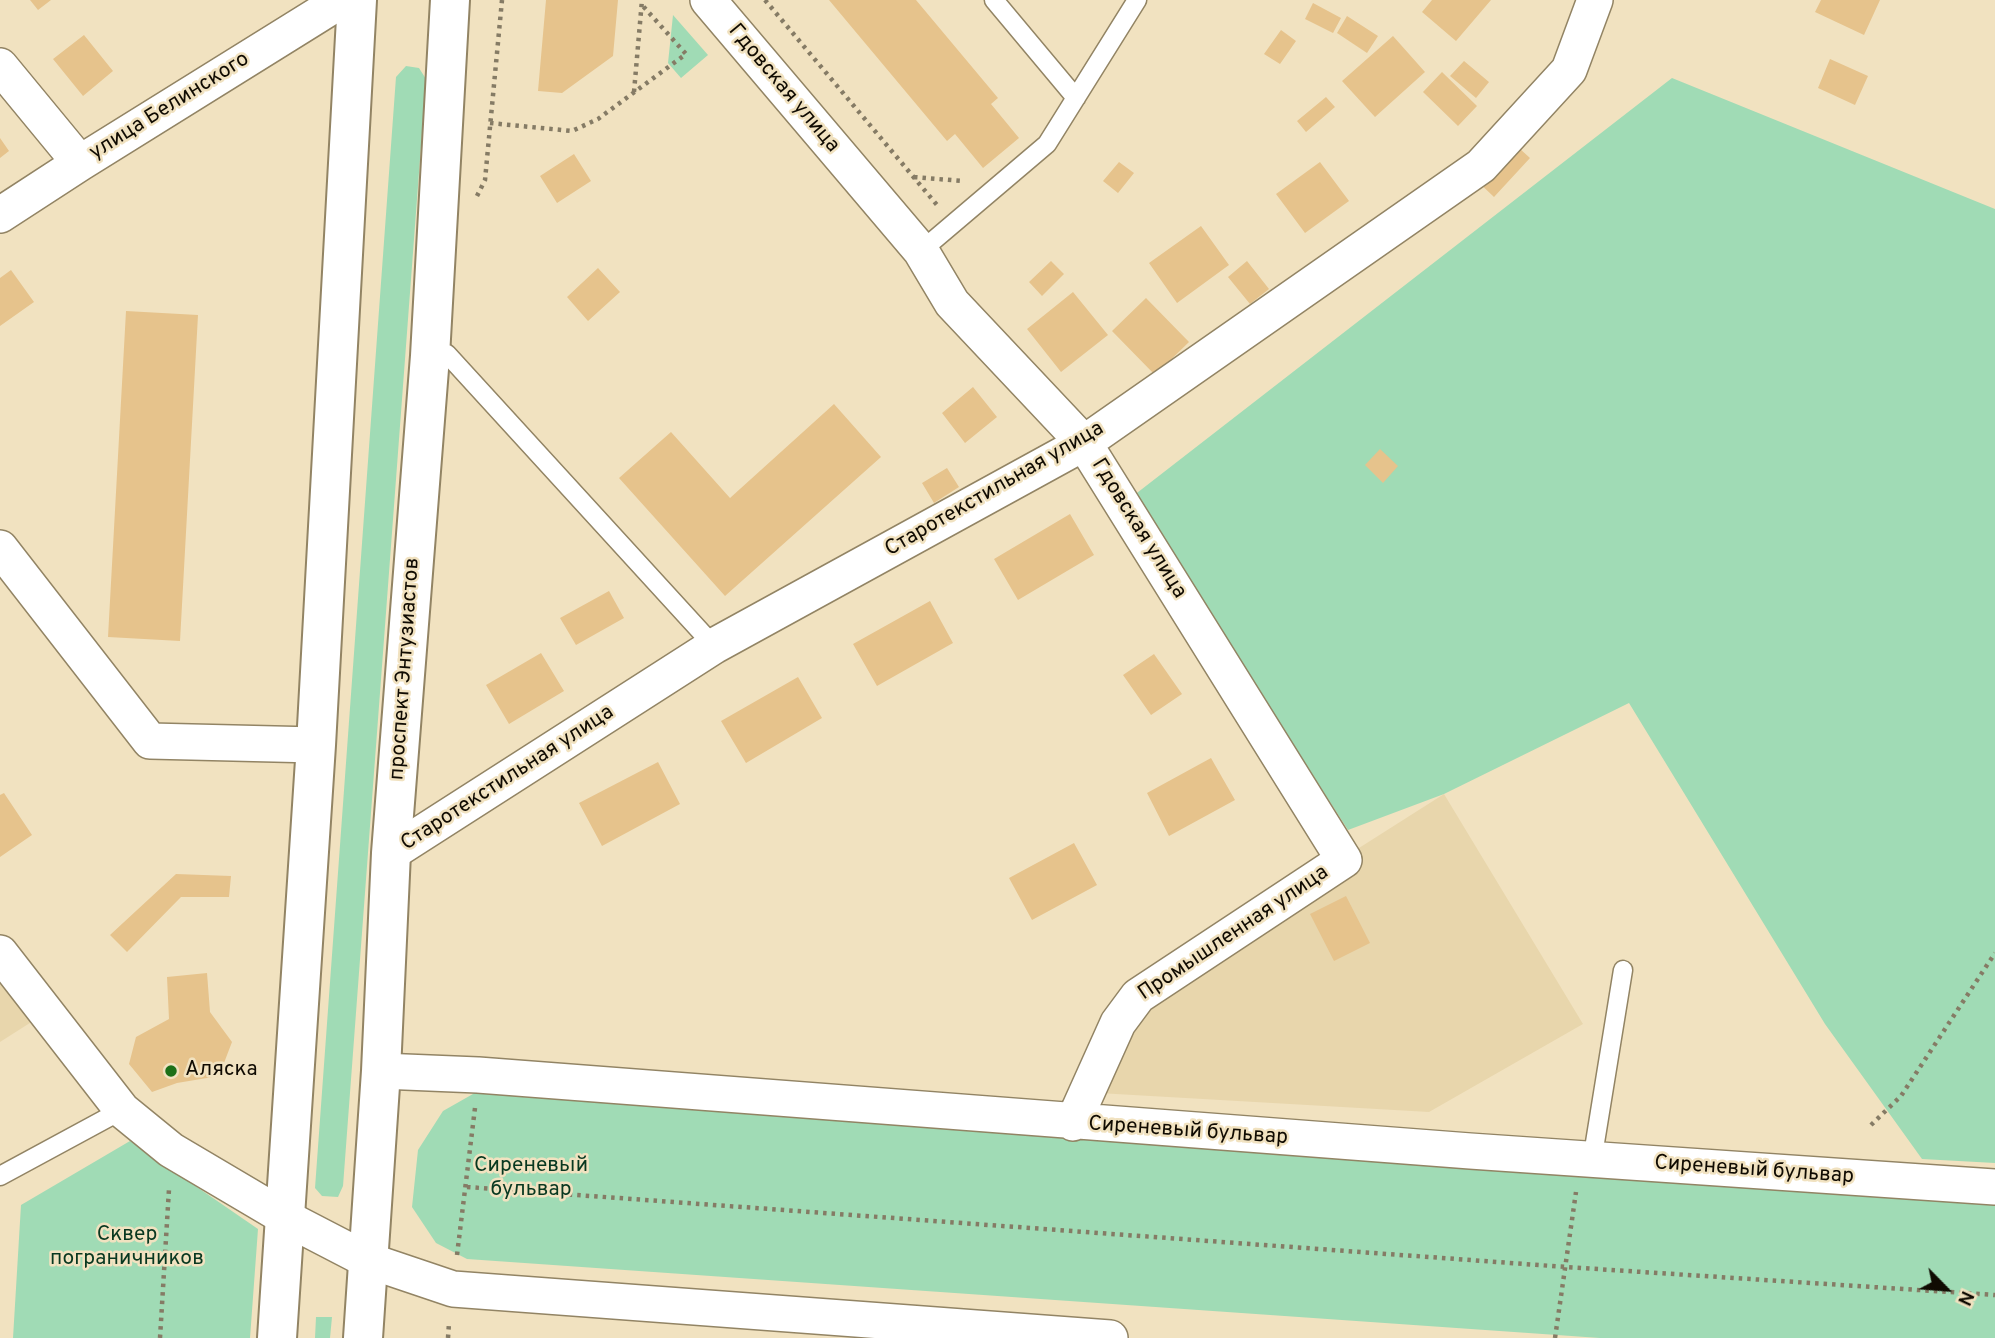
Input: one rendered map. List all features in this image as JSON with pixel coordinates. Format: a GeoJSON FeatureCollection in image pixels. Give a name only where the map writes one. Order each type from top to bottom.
{"type":"FeatureCollection","features":[{"type":"Feature","properties":{"kind":"main road"},"geometry":{"type":"LineString","coordinates":[[277,1338],[316,745],[357,0]]}},
{"type":"Feature","properties":{"kind":"main road","name":"проспект Энтузиастов"},"geometry":{"type":"LineString","coordinates":[[363,1338],[381,1071],[391,853],[430,356],[450,0]]}},
{"type":"Feature","properties":{"kind":"street","name":"улица Белинского"},"geometry":{"type":"LineString","coordinates":[[0,215],[342,0]]}},
{"type":"Feature","properties":{"kind":"street","name":"Гдовская улица"},"geometry":{"type":"LineString","coordinates":[[708,0],[920,251],[952,303],[1084,443],[1344,860]]}},
{"type":"Feature","properties":{"kind":"street","name":"Старотекстильная улица"},"geometry":{"type":"LineString","coordinates":[[391,853],[714,646],[1084,443],[1481,166],[1569,70],[1595,0]]}},
{"type":"Feature","properties":{"kind":"street"},"geometry":{"type":"LineString","coordinates":[[0,66],[80,163]]}},
{"type":"Feature","properties":{"kind":"street"},"geometry":{"type":"LineString","coordinates":[[0,548],[150,741],[316,745]]}},
{"type":"Feature","properties":{"kind":"street","name":"Промышленная улица"},"geometry":{"type":"LineString","coordinates":[[1073,1123],[1118,1023],[1138,996],[1344,860]]}},
{"type":"Feature","properties":{"kind":"street"},"geometry":{"type":"LineString","coordinates":[[0,953],[122,1110],[171,1150],[286,1219],[368,1260],[453,1289],[817,1327],[1110,1338]]}},
{"type":"Feature","properties":{"kind":"street","name":"Сиреневый бульвар"},"geometry":{"type":"LineString","coordinates":[[381,1071],[478,1075],[1073,1123],[1586,1160],[1995,1186]]}},
{"type":"Feature","properties":{"kind":"lane"},"geometry":{"type":"LineString","coordinates":[[994,0],[1076,98]]}},
{"type":"Feature","properties":{"kind":"lane"},"geometry":{"type":"LineString","coordinates":[[920,251],[1047,144],[1137,0]]}},
{"type":"Feature","properties":{"kind":"lane"},"geometry":{"type":"LineString","coordinates":[[430,356],[447,354],[714,646]]}},
{"type":"Feature","properties":{"kind":"lane"},"geometry":{"type":"LineString","coordinates":[[1586,1160],[1623,970]]}},
{"type":"Feature","properties":{"kind":"lane"},"geometry":{"type":"LineString","coordinates":[[0,1176],[122,1110]]}},
{"type":"Feature","properties":{"kind":"path"},"geometry":{"type":"LineString","coordinates":[[765,0],[953,224]]}},
{"type":"Feature","properties":{"kind":"path"},"geometry":{"type":"LineString","coordinates":[[490,123],[572,131],[598,119],[686,54],[642,2]]}},
{"type":"Feature","properties":{"kind":"path"},"geometry":{"type":"LineString","coordinates":[[634,93],[642,2]]}},
{"type":"Feature","properties":{"kind":"path"},"geometry":{"type":"LineString","coordinates":[[914,177],[973,182]]}},
{"type":"Feature","properties":{"kind":"path"},"geometry":{"type":"LineString","coordinates":[[1871,1125],[1901,1096],[1995,953]]}},
{"type":"Feature","properties":{"kind":"path"},"geometry":{"type":"LineString","coordinates":[[448,1338],[478,1075]]}},
{"type":"Feature","properties":{"kind":"path"},"geometry":{"type":"LineString","coordinates":[[160,1338],[171,1150]]}},
{"type":"Feature","properties":{"kind":"path"},"geometry":{"type":"LineString","coordinates":[[1555,1338],[1586,1160]]}},
{"type":"Feature","properties":{"kind":"path"},"geometry":{"type":"LineString","coordinates":[[467,1186],[1566,1267],[1995,1295]]}},
{"type":"Feature","properties":{"kind":"shaded area"},"geometry":{"type":"Polygon","coordinates":[[[1444,794],[1583,1024],[1429,1112],[1081,1092],[1126,996],[1444,794]]]}},
{"type":"Feature","properties":{"kind":"shaded area"},"geometry":{"type":"Polygon","coordinates":[[[0,979],[33,1021],[0,1042],[0,979]]]}},
{"type":"Feature","properties":{"kind":"green space"},"geometry":{"type":"Polygon","coordinates":[[[673,15],[708,55],[681,78],[668,63],[673,15]]]}},
{"type":"Feature","properties":{"kind":"green space"},"geometry":{"type":"Polygon","coordinates":[[[406,66],[419,68],[426,79],[343,1186],[338,1197],[322,1196],[315,1188],[396,77],[406,66]]]}},
{"type":"Feature","properties":{"kind":"green space"},"geometry":{"type":"Polygon","coordinates":[[[1672,78],[1995,209],[1995,1163],[1922,1159],[1825,1024],[1629,703],[1444,794],[1348,830],[1133,496],[1672,78]]]}},
{"type":"Feature","properties":{"kind":"green space","name":"Сиреневый бульвар"},"geometry":{"type":"Polygon","coordinates":[[[480,1090],[1995,1202],[1995,1338],[1600,1338],[467,1259],[436,1243],[412,1207],[418,1150],[443,1111],[480,1090]]]}},
{"type":"Feature","properties":{"kind":"green space","name":"Сквер пограничников"},"geometry":{"type":"Polygon","coordinates":[[[130,1141],[258,1229],[250,1338],[13,1338],[21,1205],[130,1141]]]}},
{"type":"Feature","properties":{"kind":"green space"},"geometry":{"type":"Polygon","coordinates":[[[316,1317],[332,1317],[330,1338],[315,1338],[316,1317]]]}},
{"type":"Feature","properties":{"kind":"building"},"geometry":{"type":"Polygon","coordinates":[[[30,0],[51,0],[38,10],[30,0]]]}},
{"type":"Feature","properties":{"kind":"building"},"geometry":{"type":"Polygon","coordinates":[[[546,0],[618,0],[613,56],[562,93],[538,91],[546,0]]]}},
{"type":"Feature","properties":{"kind":"building"},"geometry":{"type":"Polygon","coordinates":[[[829,0],[916,0],[998,98],[991,104],[1019,138],[983,168],[955,134],[947,141],[829,0]]]}},
{"type":"Feature","properties":{"kind":"building"},"geometry":{"type":"Polygon","coordinates":[[[1432,0],[1491,0],[1456,41],[1422,12],[1432,0]]]}},
{"type":"Feature","properties":{"kind":"building"},"geometry":{"type":"Polygon","coordinates":[[[1821,0],[1880,0],[1864,35],[1815,12],[1821,0]]]}},
{"type":"Feature","properties":{"kind":"building"},"geometry":{"type":"Polygon","coordinates":[[[1313,3],[1341,18],[1333,33],[1305,19],[1313,3]]]}},
{"type":"Feature","properties":{"kind":"building"},"geometry":{"type":"Polygon","coordinates":[[[1347,16],[1378,36],[1367,53],[1337,33],[1347,16]]]}},
{"type":"Feature","properties":{"kind":"building"},"geometry":{"type":"Polygon","coordinates":[[[1281,30],[1296,41],[1280,64],[1264,54],[1281,30]]]}},
{"type":"Feature","properties":{"kind":"building"},"geometry":{"type":"Polygon","coordinates":[[[84,35],[113,71],[83,96],[53,59],[84,35]]]}},
{"type":"Feature","properties":{"kind":"building"},"geometry":{"type":"Polygon","coordinates":[[[1393,36],[1425,72],[1375,117],[1342,81],[1393,36]]]}},
{"type":"Feature","properties":{"kind":"building"},"geometry":{"type":"Polygon","coordinates":[[[1830,59],[1868,76],[1855,105],[1818,88],[1830,59]]]}},
{"type":"Feature","properties":{"kind":"building"},"geometry":{"type":"Polygon","coordinates":[[[1464,61],[1489,82],[1476,98],[1450,76],[1464,61]]]}},
{"type":"Feature","properties":{"kind":"building"},"geometry":{"type":"Polygon","coordinates":[[[1442,72],[1477,106],[1458,126],[1423,92],[1442,72]]]}},
{"type":"Feature","properties":{"kind":"building"},"geometry":{"type":"Polygon","coordinates":[[[1326,97],[1335,107],[1306,132],[1297,121],[1326,97]]]}},
{"type":"Feature","properties":{"kind":"building"},"geometry":{"type":"Polygon","coordinates":[[[0,138],[9,151],[0,158],[0,138]]]}},
{"type":"Feature","properties":{"kind":"building"},"geometry":{"type":"Polygon","coordinates":[[[1509,139],[1530,158],[1494,197],[1474,178],[1509,139]]]}},
{"type":"Feature","properties":{"kind":"building"},"geometry":{"type":"Polygon","coordinates":[[[574,154],[591,181],[557,203],[540,176],[574,154]]]}},
{"type":"Feature","properties":{"kind":"building"},"geometry":{"type":"Polygon","coordinates":[[[1119,162],[1134,173],[1118,193],[1103,181],[1119,162]]]}},
{"type":"Feature","properties":{"kind":"building"},"geometry":{"type":"Polygon","coordinates":[[[1320,162],[1349,201],[1305,233],[1276,194],[1320,162]]]}},
{"type":"Feature","properties":{"kind":"building"},"geometry":{"type":"Polygon","coordinates":[[[1201,226],[1229,265],[1177,303],[1149,263],[1201,226]]]}},
{"type":"Feature","properties":{"kind":"building"},"geometry":{"type":"Polygon","coordinates":[[[1051,261],[1064,274],[1042,296],[1029,282],[1051,261]]]}},
{"type":"Feature","properties":{"kind":"building"},"geometry":{"type":"Polygon","coordinates":[[[1247,261],[1269,289],[1250,304],[1228,277],[1247,261]]]}},
{"type":"Feature","properties":{"kind":"building"},"geometry":{"type":"Polygon","coordinates":[[[598,268],[620,292],[588,321],[567,297],[598,268]]]}},
{"type":"Feature","properties":{"kind":"building"},"geometry":{"type":"Polygon","coordinates":[[[11,270],[34,302],[0,326],[0,278],[11,270]]]}},
{"type":"Feature","properties":{"kind":"building"},"geometry":{"type":"Polygon","coordinates":[[[1073,292],[1108,335],[1061,372],[1027,329],[1073,292]]]}},
{"type":"Feature","properties":{"kind":"building"},"geometry":{"type":"Polygon","coordinates":[[[1146,298],[1189,342],[1155,375],[1112,331],[1146,298]]]}},
{"type":"Feature","properties":{"kind":"building"},"geometry":{"type":"Polygon","coordinates":[[[126,311],[198,315],[180,641],[108,637],[126,311]]]}},
{"type":"Feature","properties":{"kind":"building"},"geometry":{"type":"Polygon","coordinates":[[[973,387],[997,417],[965,443],[942,413],[973,387]]]}},
{"type":"Feature","properties":{"kind":"building"},"geometry":{"type":"Polygon","coordinates":[[[834,404],[881,457],[725,596],[619,478],[671,432],[730,498],[834,404]]]}},
{"type":"Feature","properties":{"kind":"building"},"geometry":{"type":"Polygon","coordinates":[[[1380,449],[1398,466],[1383,483],[1365,465],[1380,449]]]}},
{"type":"Feature","properties":{"kind":"building"},"geometry":{"type":"Polygon","coordinates":[[[947,468],[959,487],[934,503],[922,483],[947,468]]]}},
{"type":"Feature","properties":{"kind":"building"},"geometry":{"type":"Polygon","coordinates":[[[1070,514],[1094,555],[1018,600],[994,559],[1070,514]]]}},
{"type":"Feature","properties":{"kind":"building"},"geometry":{"type":"Polygon","coordinates":[[[609,591],[624,618],[576,645],[560,618],[609,591]]]}},
{"type":"Feature","properties":{"kind":"building"},"geometry":{"type":"Polygon","coordinates":[[[930,601],[953,643],[877,686],[853,644],[930,601]]]}},
{"type":"Feature","properties":{"kind":"building"},"geometry":{"type":"Polygon","coordinates":[[[541,653],[564,691],[509,724],[486,685],[541,653]]]}},
{"type":"Feature","properties":{"kind":"building"},"geometry":{"type":"Polygon","coordinates":[[[1154,654],[1182,694],[1151,715],[1123,675],[1154,654]]]}},
{"type":"Feature","properties":{"kind":"building"},"geometry":{"type":"Polygon","coordinates":[[[798,677],[822,718],[746,763],[721,721],[798,677]]]}},
{"type":"Feature","properties":{"kind":"building"},"geometry":{"type":"Polygon","coordinates":[[[1211,758],[1235,800],[1169,836],[1147,793],[1211,758]]]}},
{"type":"Feature","properties":{"kind":"building"},"geometry":{"type":"Polygon","coordinates":[[[658,762],[680,804],[602,846],[579,803],[658,762]]]}},
{"type":"Feature","properties":{"kind":"building"},"geometry":{"type":"Polygon","coordinates":[[[4,793],[32,835],[0,857],[0,795],[4,793]]]}},
{"type":"Feature","properties":{"kind":"building"},"geometry":{"type":"Polygon","coordinates":[[[1074,843],[1097,885],[1032,920],[1009,878],[1074,843]]]}},
{"type":"Feature","properties":{"kind":"building"},"geometry":{"type":"Polygon","coordinates":[[[176,874],[231,876],[229,897],[181,897],[127,952],[110,935],[176,874]]]}},
{"type":"Feature","properties":{"kind":"building"},"geometry":{"type":"Polygon","coordinates":[[[1346,896],[1370,943],[1334,961],[1310,914],[1346,896]]]}},
{"type":"Feature","properties":{"kind":"building"},"geometry":{"type":"Polygon","coordinates":[[[207,973],[210,1012],[232,1042],[219,1076],[177,1083],[152,1092],[129,1064],[136,1037],[169,1019],[167,977],[207,973]]]}},
{"type":"Feature","properties":{"kind":"place","name":"Аляска"},"geometry":{"type":"Point","coordinates":[171,1071]}}]}
